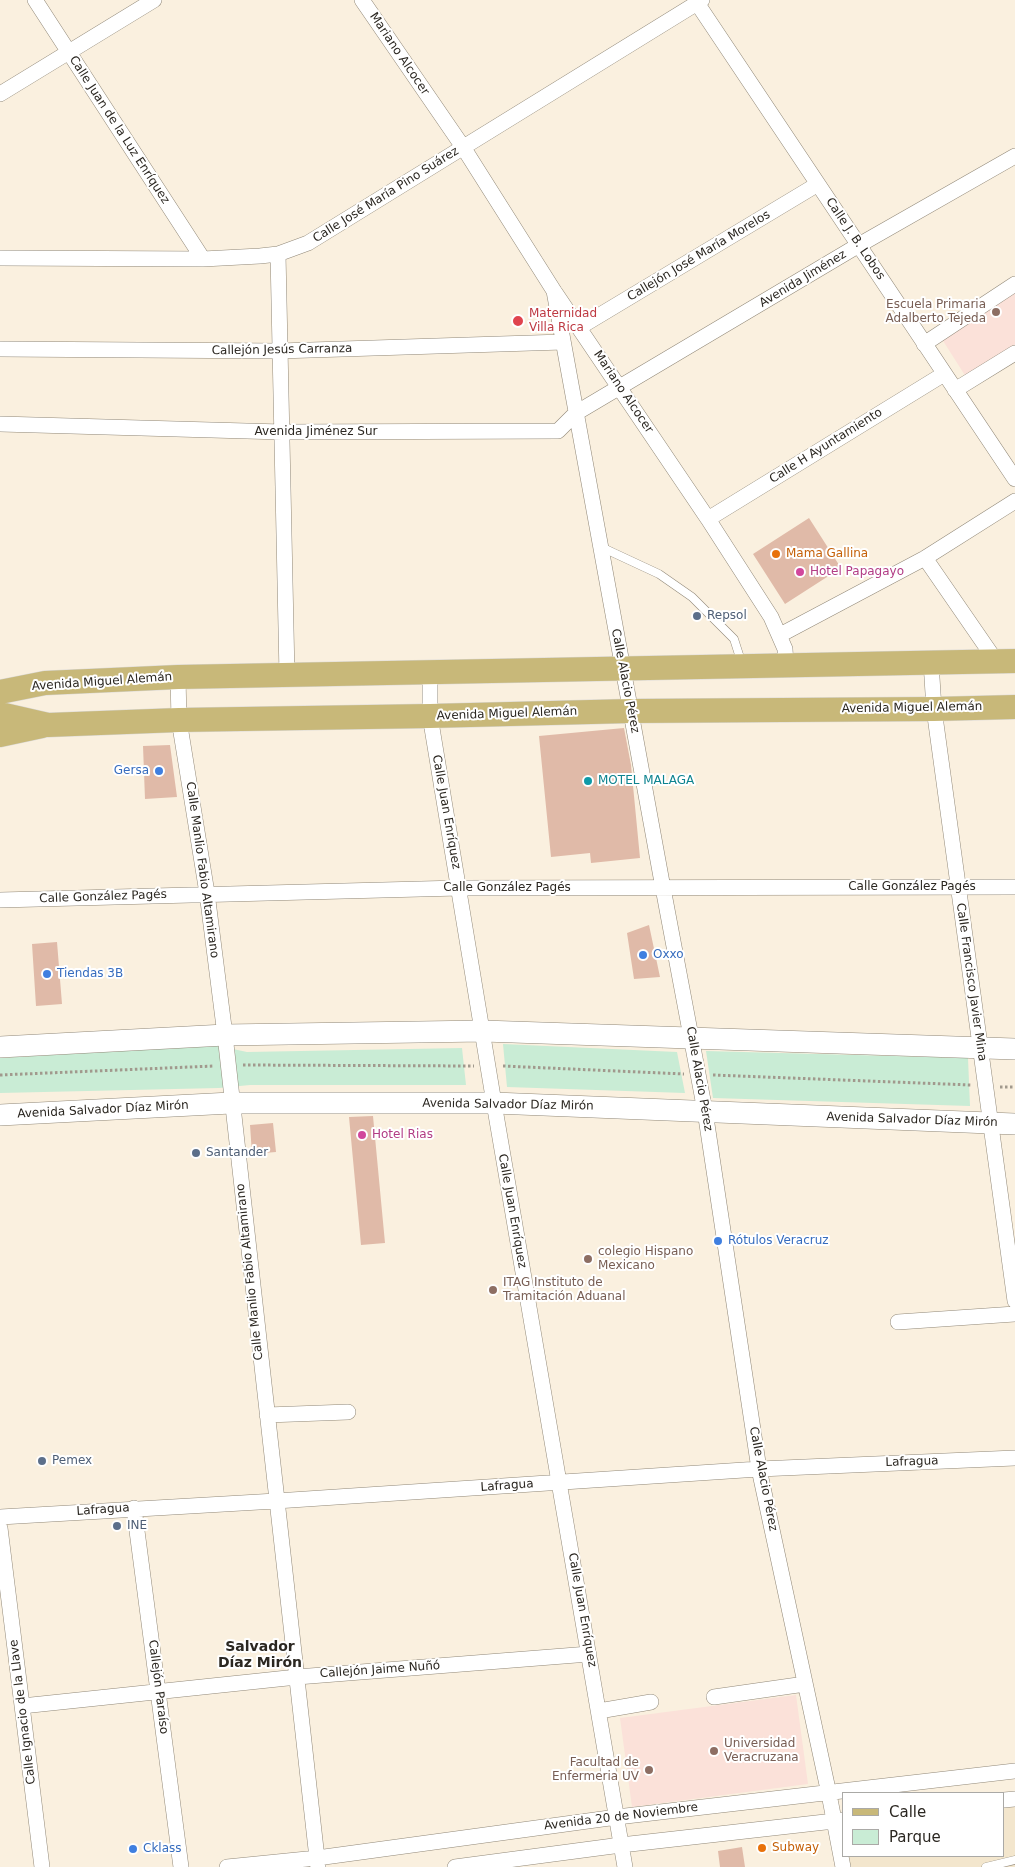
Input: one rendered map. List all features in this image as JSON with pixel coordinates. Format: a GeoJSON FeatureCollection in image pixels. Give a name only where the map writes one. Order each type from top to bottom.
{"type":"FeatureCollection","features":[{"type":"Feature","properties":{"kind":"main road","name":"Avenida Miguel Alemán"},"geometry":{"type":"LineString","coordinates":[[0,692],[45,683],[178,677],[1006,661]]}},
{"type":"Feature","properties":{"kind":"main road"},"geometry":{"type":"LineString","coordinates":[[0,676],[45,683]]}},
{"type":"Feature","properties":{"kind":"main road","name":"Avenida Miguel Alemán"},"geometry":{"type":"LineString","coordinates":[[0,714],[48,725],[178,720],[631,711],[1015,707]]}},
{"type":"Feature","properties":{"kind":"main road"},"geometry":{"type":"LineString","coordinates":[[0,735],[48,725]]}},
{"type":"Feature","properties":{"kind":"main road"},"geometry":{"type":"LineString","coordinates":[[0,1047],[225,1035],[483,1031],[1015,1049]]}},
{"type":"Feature","properties":{"kind":"main road","name":"Avenida Salvador Díaz Mirón"},"geometry":{"type":"LineString","coordinates":[[0,1115],[231,1103],[494,1103],[1015,1124]]}},
{"type":"Feature","properties":{"kind":"street","name":"Calle Juan de la Luz Enríquez"},"geometry":{"type":"LineString","coordinates":[[36,0],[203,259]]}},
{"type":"Feature","properties":{"kind":"street"},"geometry":{"type":"LineString","coordinates":[[0,94],[154,0]]}},
{"type":"Feature","properties":{"kind":"street","name":"Mariano Alcocer"},"geometry":{"type":"LineString","coordinates":[[362,0],[463,147],[554,291],[708,519],[771,617],[785,649],[786,665]]}},
{"type":"Feature","properties":{"kind":"street","name":"Calle José María Pino Suárez"},"geometry":{"type":"LineString","coordinates":[[0,258],[203,259],[278,254],[308,243],[698,1]]}},
{"type":"Feature","properties":{"kind":"street","name":"Calle J. B. Lobos"},"geometry":{"type":"LineString","coordinates":[[698,1],[1015,479]]}},
{"type":"Feature","properties":{"kind":"street","name":"Avenida Jiménez"},"geometry":{"type":"LineString","coordinates":[[619,388],[860,245],[1015,156]]}},
{"type":"Feature","properties":{"kind":"street","name":"Callejón José María Morelos"},"geometry":{"type":"LineString","coordinates":[[580,327],[818,184]]}},
{"type":"Feature","properties":{"kind":"street"},"geometry":{"type":"LineString","coordinates":[[278,254],[287,675]]}},
{"type":"Feature","properties":{"kind":"street"},"geometry":{"type":"LineString","coordinates":[[924,344],[1015,284]]}},
{"type":"Feature","properties":{"kind":"street","name":"Calle Alacio Pérez"},"geometry":{"type":"LineString","coordinates":[[554,291],[663,888],[693,1038],[759,1469],[829,1794],[839,1821],[842,1856]]}},
{"type":"Feature","properties":{"kind":"street","name":"Callejón Jesús Carranza"},"geometry":{"type":"LineString","coordinates":[[0,349],[280,351],[563,342]]}},
{"type":"Feature","properties":{"kind":"street"},"geometry":{"type":"LineString","coordinates":[[955,390],[1015,353]]}},
{"type":"Feature","properties":{"kind":"street","name":"Calle H Ayuntamiento"},"geometry":{"type":"LineString","coordinates":[[708,519],[944,374]]}},
{"type":"Feature","properties":{"kind":"street","name":"Avenida Jiménez Sur"},"geometry":{"type":"LineString","coordinates":[[0,424],[282,432],[558,431],[576,413],[619,388]]}},
{"type":"Feature","properties":{"kind":"street"},"geometry":{"type":"LineString","coordinates":[[780,635],[925,558],[1015,501]]}},
{"type":"Feature","properties":{"kind":"street"},"geometry":{"type":"LineString","coordinates":[[925,558],[1006,661]]}},
{"type":"Feature","properties":{"kind":"street","name":"Calle Francisco Javier Mina"},"geometry":{"type":"LineString","coordinates":[[931,662],[934,709],[1015,1301]]}},
{"type":"Feature","properties":{"kind":"street","name":"Calle Juan Enríquez"},"geometry":{"type":"LineString","coordinates":[[430,672],[430,716],[494,1103],[590,1654],[625,1867]]}},
{"type":"Feature","properties":{"kind":"street","name":"Calle Manlio Fabio Altamirano"},"geometry":{"type":"LineString","coordinates":[[178,677],[178,720],[207,893],[225,1035],[266,1415],[318,1862]]}},
{"type":"Feature","properties":{"kind":"street","name":"Calle González Pagés"},"geometry":{"type":"LineString","coordinates":[[0,900],[207,893],[459,888],[1015,887]]}},
{"type":"Feature","properties":{"kind":"street"},"geometry":{"type":"LineString","coordinates":[[898,1322],[1015,1314]]}},
{"type":"Feature","properties":{"kind":"street"},"geometry":{"type":"LineString","coordinates":[[266,1415],[348,1412]]}},
{"type":"Feature","properties":{"kind":"street","name":"Lafragua"},"geometry":{"type":"LineString","coordinates":[[0,1517],[759,1469],[1015,1458]]}},
{"type":"Feature","properties":{"kind":"street","name":"Callejón Paraíso"},"geometry":{"type":"LineString","coordinates":[[134,1508],[181,1867]]}},
{"type":"Feature","properties":{"kind":"street","name":"Calle Ignacio de la Llave"},"geometry":{"type":"LineString","coordinates":[[0,1528],[42,1867]]}},
{"type":"Feature","properties":{"kind":"street","name":"Callejón Jaime Nuñó"},"geometry":{"type":"LineString","coordinates":[[22,1706],[297,1677],[590,1654]]}},
{"type":"Feature","properties":{"kind":"street"},"geometry":{"type":"LineString","coordinates":[[714,1697],[805,1684]]}},
{"type":"Feature","properties":{"kind":"street"},"geometry":{"type":"LineString","coordinates":[[599,1711],[651,1702]]}},
{"type":"Feature","properties":{"kind":"street","name":"Avenida 20 de Noviembre"},"geometry":{"type":"LineString","coordinates":[[845,1792],[1015,1771]]}},
{"type":"Feature","properties":{"kind":"street","name":"Avenida 20 de Noviembre"},"geometry":{"type":"LineString","coordinates":[[227,1867],[318,1862],[617,1817],[842,1792]]}},
{"type":"Feature","properties":{"kind":"street"},"geometry":{"type":"LineString","coordinates":[[455,1867],[621,1845],[839,1821]]}},
{"type":"Feature","properties":{"kind":"lane"},"geometry":{"type":"LineString","coordinates":[[601,547],[659,574],[692,597],[734,639],[743,666]]}},
{"type":"Feature","properties":{"kind":"lane"},"geometry":{"type":"LineString","coordinates":[[986,1867],[1015,1860]]}},
{"type":"Feature","properties":{"kind":"path"},"geometry":{"type":"LineString","coordinates":[[0,1075],[228,1065],[488,1066],[1015,1087]]}},
{"type":"Feature","properties":{"kind":"shaded area","name":"Escuela Primaria Adalberto Tejeda"},"geometry":{"type":"Polygon","coordinates":[[[1015,288],[1015,345],[966,377],[940,336],[1015,288]]]}},
{"type":"Feature","properties":{"kind":"shaded area","name":"Universidad Veracruzana"},"geometry":{"type":"Polygon","coordinates":[[[796,1695],[808,1784],[632,1807],[620,1718],[796,1695]]]}},
{"type":"Feature","properties":{"kind":"shaded area"},"geometry":{"type":"Polygon","coordinates":[[[1015,1804],[1015,1867],[848,1867],[845,1857],[1005,1857],[1005,1806],[1015,1804]]]}},
{"type":"Feature","properties":{"kind":"green space"},"geometry":{"type":"Polygon","coordinates":[[[503,1044],[677,1052],[685,1093],[507,1087],[503,1044]]]}},
{"type":"Feature","properties":{"kind":"green space"},"geometry":{"type":"Polygon","coordinates":[[[214,1045],[247,1052],[462,1048],[466,1085],[250,1085],[219,1088],[0,1093],[0,1058],[214,1045]]]}},
{"type":"Feature","properties":{"kind":"green space"},"geometry":{"type":"Polygon","coordinates":[[[706,1051],[968,1058],[970,1106],[713,1098],[706,1051]]]}},
{"type":"Feature","properties":{"kind":"building"},"geometry":{"type":"Polygon","coordinates":[[[809,518],[841,568],[785,604],[753,554],[809,518]]]}},
{"type":"Feature","properties":{"kind":"building","name":"MOTEL MALAGA"},"geometry":{"type":"Polygon","coordinates":[[[624,728],[631,765],[640,858],[591,863],[590,853],[551,857],[539,736],[624,728]]]}},
{"type":"Feature","properties":{"kind":"building","name":"Gersa"},"geometry":{"type":"Polygon","coordinates":[[[170,745],[177,797],[145,799],[143,746],[170,745]]]}},
{"type":"Feature","properties":{"kind":"building","name":"Oxxo"},"geometry":{"type":"Polygon","coordinates":[[[649,925],[660,977],[634,979],[627,933],[649,925]]]}},
{"type":"Feature","properties":{"kind":"building","name":"Tiendas 3B"},"geometry":{"type":"Polygon","coordinates":[[[57,942],[62,1004],[36,1006],[32,944],[57,942]]]}},
{"type":"Feature","properties":{"kind":"building"},"geometry":{"type":"Polygon","coordinates":[[[373,1116],[385,1243],[361,1245],[349,1117],[373,1116]]]}},
{"type":"Feature","properties":{"kind":"building"},"geometry":{"type":"Polygon","coordinates":[[[273,1123],[276,1152],[252,1154],[250,1125],[273,1123]]]}},
{"type":"Feature","properties":{"kind":"building"},"geometry":{"type":"Polygon","coordinates":[[[742,1847],[745,1867],[720,1867],[718,1851],[742,1847]]]}},
{"type":"Feature","properties":{"kind":"place","name":"Escuela Primaria Adalberto Tejeda"},"geometry":{"type":"Point","coordinates":[996,312]}},
{"type":"Feature","properties":{"kind":"place","name":"Maternidad Villa Rica"},"geometry":{"type":"Point","coordinates":[518,321]}},
{"type":"Feature","properties":{"kind":"place","name":"Mama Gallina"},"geometry":{"type":"Point","coordinates":[776,554]}},
{"type":"Feature","properties":{"kind":"place","name":"Hotel Papagayo"},"geometry":{"type":"Point","coordinates":[800,572]}},
{"type":"Feature","properties":{"kind":"place","name":"Repsol"},"geometry":{"type":"Point","coordinates":[697,616]}},
{"type":"Feature","properties":{"kind":"place","name":"Gersa"},"geometry":{"type":"Point","coordinates":[159,771]}},
{"type":"Feature","properties":{"kind":"place","name":"MOTEL MALAGA"},"geometry":{"type":"Point","coordinates":[588,781]}},
{"type":"Feature","properties":{"kind":"place","name":"Oxxo"},"geometry":{"type":"Point","coordinates":[643,955]}},
{"type":"Feature","properties":{"kind":"place","name":"Tiendas 3B"},"geometry":{"type":"Point","coordinates":[47,974]}},
{"type":"Feature","properties":{"kind":"place","name":"Hotel Rias"},"geometry":{"type":"Point","coordinates":[362,1135]}},
{"type":"Feature","properties":{"kind":"place","name":"Santander"},"geometry":{"type":"Point","coordinates":[196,1153]}},
{"type":"Feature","properties":{"kind":"place","name":"Rótulos Veracruz"},"geometry":{"type":"Point","coordinates":[718,1241]}},
{"type":"Feature","properties":{"kind":"place","name":"colegio Hispano Mexicano"},"geometry":{"type":"Point","coordinates":[588,1259]}},
{"type":"Feature","properties":{"kind":"place","name":"ITAG Instituto de Tramitación Aduanal"},"geometry":{"type":"Point","coordinates":[493,1290]}},
{"type":"Feature","properties":{"kind":"place","name":"Pemex"},"geometry":{"type":"Point","coordinates":[42,1461]}},
{"type":"Feature","properties":{"kind":"place","name":"INE"},"geometry":{"type":"Point","coordinates":[117,1526]}},
{"type":"Feature","properties":{"kind":"place","name":"Universidad Veracruzana"},"geometry":{"type":"Point","coordinates":[714,1751]}},
{"type":"Feature","properties":{"kind":"place","name":"Facultad de Enfermeria UV"},"geometry":{"type":"Point","coordinates":[649,1770]}},
{"type":"Feature","properties":{"kind":"place","name":"Subway"},"geometry":{"type":"Point","coordinates":[762,1848]}},
{"type":"Feature","properties":{"kind":"place","name":"Cklass"},"geometry":{"type":"Point","coordinates":[133,1849]}},
{"type":"Feature","properties":{"kind":"district","name":"Salvador Díaz Mirón"},"geometry":{"type":"Point","coordinates":[260,1655]}}]}
